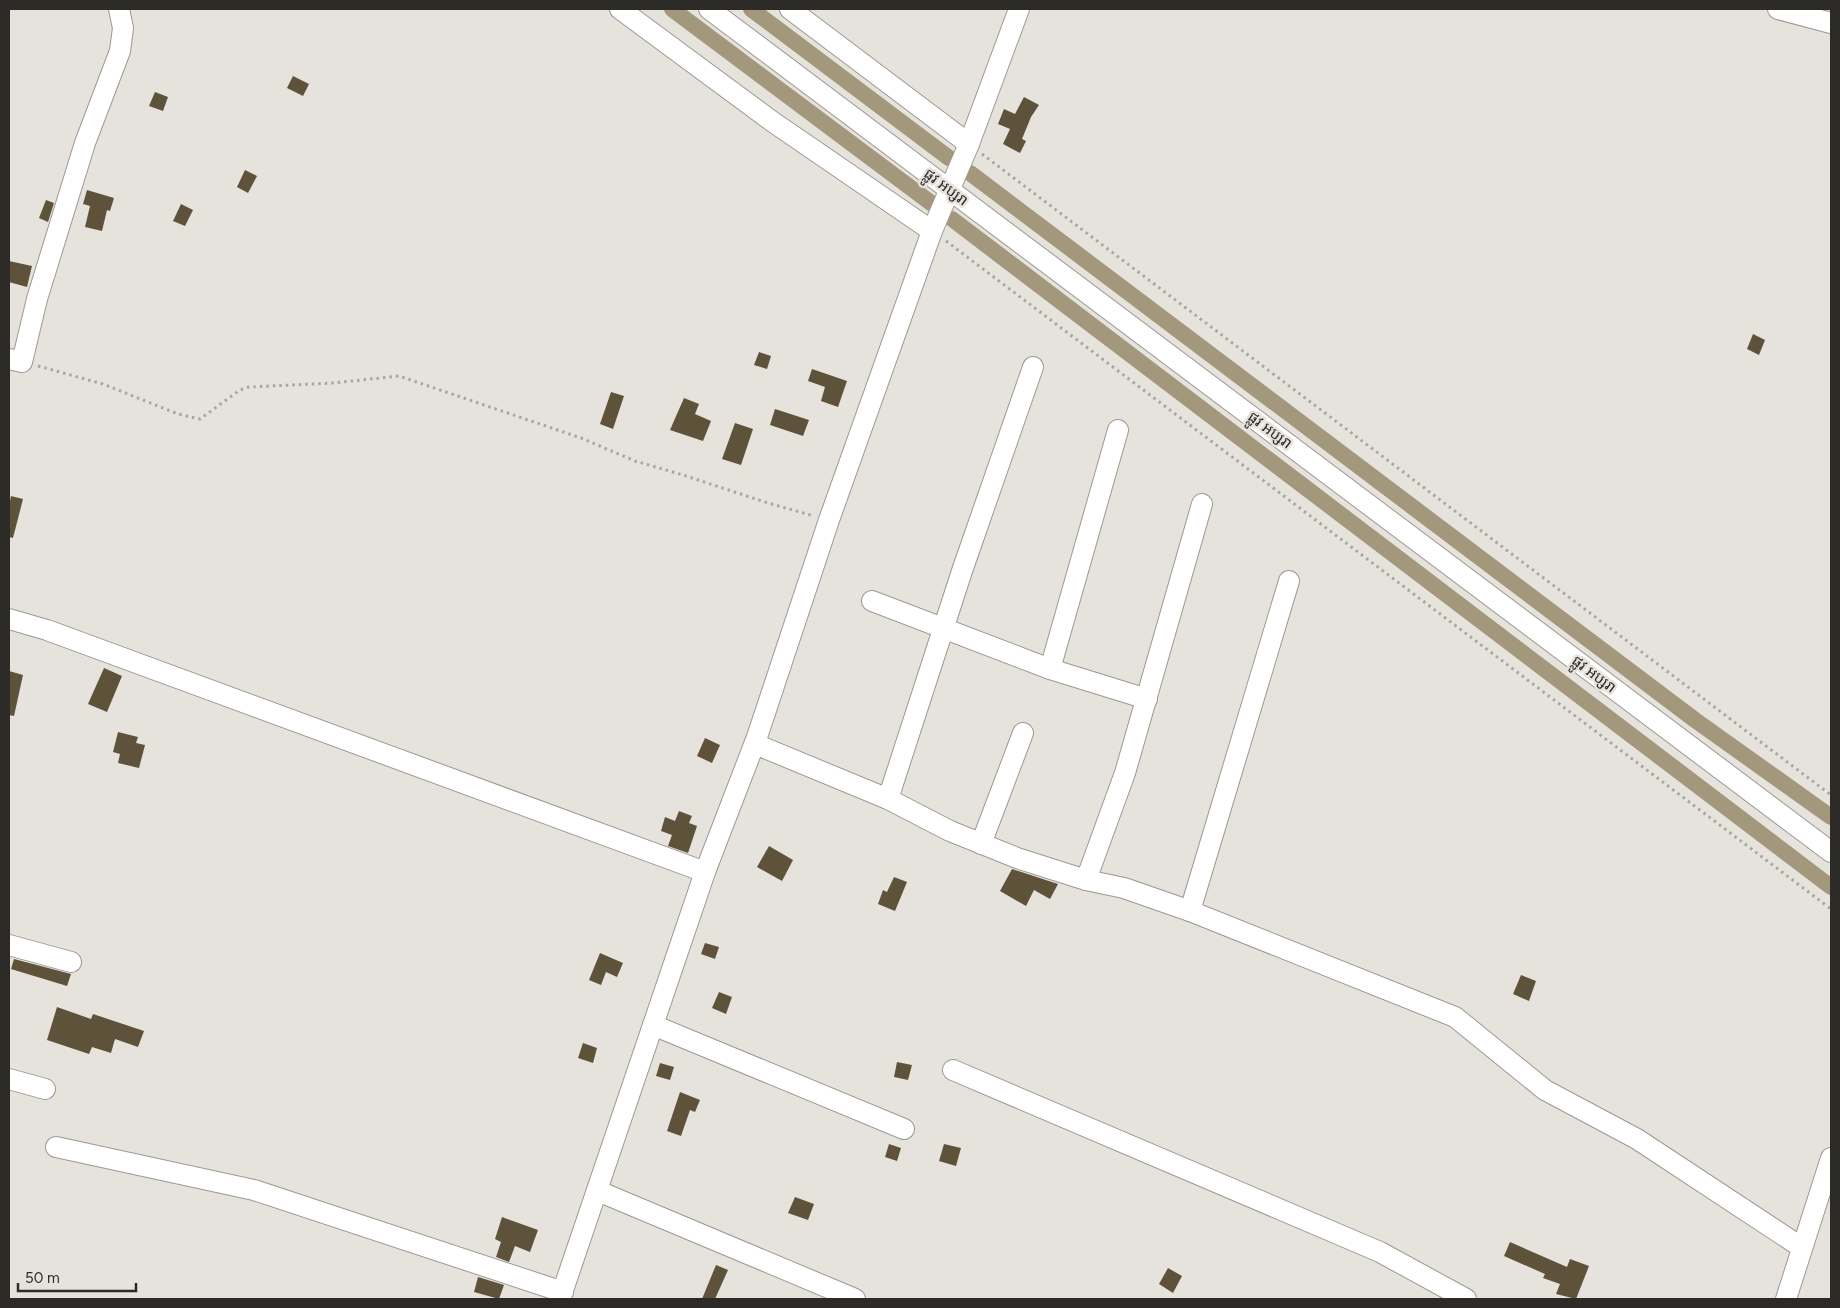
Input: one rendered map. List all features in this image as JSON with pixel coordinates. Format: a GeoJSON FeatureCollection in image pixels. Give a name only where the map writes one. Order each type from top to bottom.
{"type":"FeatureCollection","features":[{"type":"Feature","properties":{"kind":"street"},"geometry":{"type":"LineString","coordinates":[[16,360],[82,153],[120,51],[123,28],[119,9]]}},
{"type":"Feature","properties":{"kind":"street"},"geometry":{"type":"LineString","coordinates":[[620,9],[773,122],[932,231]]}},
{"type":"Feature","properties":{"kind":"street","name":"ផ្លូវ អប្សរា"},"geometry":{"type":"LineString","coordinates":[[709,9],[1831,852]]}},
{"type":"Feature","properties":{"kind":"street"},"geometry":{"type":"LineString","coordinates":[[790,9],[969,144]]}},
{"type":"Feature","properties":{"kind":"street"},"geometry":{"type":"LineString","coordinates":[[56,1146],[254,1190],[561,1296],[705,872],[754,744],[829,520],[932,231],[969,144],[1019,9]]}},
{"type":"Feature","properties":{"kind":"street"},"geometry":{"type":"LineString","coordinates":[[1778,9],[1831,23]]}},
{"type":"Feature","properties":{"kind":"street"},"geometry":{"type":"LineString","coordinates":[[888,799],[943,629],[1033,367]]}},
{"type":"Feature","properties":{"kind":"street"},"geometry":{"type":"LineString","coordinates":[[1050,669],[1118,430]]}},
{"type":"Feature","properties":{"kind":"street"},"geometry":{"type":"LineString","coordinates":[[1086,880],[1117,798],[1202,504]]}},
{"type":"Feature","properties":{"kind":"street"},"geometry":{"type":"LineString","coordinates":[[1190,911],[1289,581]]}},
{"type":"Feature","properties":{"kind":"street"},"geometry":{"type":"LineString","coordinates":[[872,601],[1050,669],[1147,699]]}},
{"type":"Feature","properties":{"kind":"street"},"geometry":{"type":"LineString","coordinates":[[9,619],[47,630],[705,872]]}},
{"type":"Feature","properties":{"kind":"street"},"geometry":{"type":"LineString","coordinates":[[981,844],[1023,733]]}},
{"type":"Feature","properties":{"kind":"street"},"geometry":{"type":"LineString","coordinates":[[754,744],[888,799],[981,844],[1086,880],[1124,888],[1190,911],[1455,1018],[1545,1090],[1631,1135],[1801,1247]]}},
{"type":"Feature","properties":{"kind":"street"},"geometry":{"type":"LineString","coordinates":[[9,945],[71,962]]}},
{"type":"Feature","properties":{"kind":"street"},"geometry":{"type":"LineString","coordinates":[[653,1024],[904,1129]]}},
{"type":"Feature","properties":{"kind":"street"},"geometry":{"type":"LineString","coordinates":[[953,1070],[1380,1252],[1466,1299]]}},
{"type":"Feature","properties":{"kind":"street"},"geometry":{"type":"LineString","coordinates":[[9,1079],[45,1089]]}},
{"type":"Feature","properties":{"kind":"street"},"geometry":{"type":"LineString","coordinates":[[1786,1299],[1801,1247],[1831,1158]]}},
{"type":"Feature","properties":{"kind":"street"},"geometry":{"type":"LineString","coordinates":[[598,1191],[855,1299]]}},
{"type":"Feature","properties":{"kind":"path"},"geometry":{"type":"LineString","coordinates":[[969,144],[1831,795]]}},
{"type":"Feature","properties":{"kind":"path"},"geometry":{"type":"LineString","coordinates":[[932,231],[1831,909]]}},
{"type":"Feature","properties":{"kind":"path"},"geometry":{"type":"LineString","coordinates":[[16,360],[104,384],[178,414],[200,419],[233,394],[249,387],[333,383],[399,376],[581,438],[635,461],[829,520]]}},
{"type":"Feature","properties":{"kind":"building"},"geometry":{"type":"Polygon","coordinates":[[[293,76],[309,84],[303,96],[287,88],[293,76]]]}},
{"type":"Feature","properties":{"kind":"building"},"geometry":{"type":"Polygon","coordinates":[[[155,92],[168,97],[163,111],[149,106],[155,92]]]}},
{"type":"Feature","properties":{"kind":"building"},"geometry":{"type":"Polygon","coordinates":[[[1024,97],[1039,105],[1031,117],[1022,139],[1026,141],[1020,153],[1003,144],[1010,129],[998,124],[1004,109],[1015,114],[1024,97]]]}},
{"type":"Feature","properties":{"kind":"building"},"geometry":{"type":"Polygon","coordinates":[[[245,170],[257,176],[248,193],[237,187],[245,170]]]}},
{"type":"Feature","properties":{"kind":"building"},"geometry":{"type":"Polygon","coordinates":[[[87,190],[114,198],[110,211],[107,210],[102,231],[85,227],[90,206],[83,204],[87,190]]]}},
{"type":"Feature","properties":{"kind":"building"},"geometry":{"type":"Polygon","coordinates":[[[46,200],[54,203],[48,222],[39,218],[46,200]]]}},
{"type":"Feature","properties":{"kind":"building"},"geometry":{"type":"Polygon","coordinates":[[[181,204],[193,210],[185,226],[173,221],[181,204]]]}},
{"type":"Feature","properties":{"kind":"building"},"geometry":{"type":"Polygon","coordinates":[[[9,261],[32,266],[27,287],[9,282],[9,261]]]}},
{"type":"Feature","properties":{"kind":"building"},"geometry":{"type":"Polygon","coordinates":[[[1753,334],[1765,340],[1759,355],[1747,349],[1753,334]]]}},
{"type":"Feature","properties":{"kind":"building"},"geometry":{"type":"Polygon","coordinates":[[[759,352],[771,356],[767,369],[754,365],[759,352]]]}},
{"type":"Feature","properties":{"kind":"building"},"geometry":{"type":"Polygon","coordinates":[[[812,369],[847,381],[838,407],[821,401],[825,387],[808,381],[812,369]]]}},
{"type":"Feature","properties":{"kind":"building"},"geometry":{"type":"Polygon","coordinates":[[[611,392],[624,396],[613,429],[600,424],[611,392]]]}},
{"type":"Feature","properties":{"kind":"building"},"geometry":{"type":"Polygon","coordinates":[[[684,398],[699,404],[695,414],[711,421],[703,441],[670,430],[684,398]]]}},
{"type":"Feature","properties":{"kind":"building"},"geometry":{"type":"Polygon","coordinates":[[[775,409],[809,420],[803,436],[770,425],[775,409]]]}},
{"type":"Feature","properties":{"kind":"building"},"geometry":{"type":"Polygon","coordinates":[[[735,423],[753,429],[741,465],[722,459],[735,423]]]}},
{"type":"Feature","properties":{"kind":"building"},"geometry":{"type":"Polygon","coordinates":[[[11,496],[23,499],[13,538],[9,537],[9,506],[11,496]]]}},
{"type":"Feature","properties":{"kind":"building"},"geometry":{"type":"Polygon","coordinates":[[[104,668],[122,676],[107,712],[88,704],[104,668]]]}},
{"type":"Feature","properties":{"kind":"building"},"geometry":{"type":"Polygon","coordinates":[[[9,671],[23,675],[14,716],[9,715],[9,671]]]}},
{"type":"Feature","properties":{"kind":"building"},"geometry":{"type":"Polygon","coordinates":[[[118,732],[138,737],[136,743],[145,745],[139,768],[118,763],[120,754],[113,752],[118,732]]]}},
{"type":"Feature","properties":{"kind":"building"},"geometry":{"type":"Polygon","coordinates":[[[705,738],[720,745],[712,763],[697,756],[705,738]]]}},
{"type":"Feature","properties":{"kind":"building"},"geometry":{"type":"Polygon","coordinates":[[[679,811],[692,816],[689,823],[697,826],[688,853],[668,846],[672,835],[661,831],[665,817],[675,821],[679,811]]]}},
{"type":"Feature","properties":{"kind":"building"},"geometry":{"type":"Polygon","coordinates":[[[769,846],[793,860],[782,881],[757,867],[769,846]]]}},
{"type":"Feature","properties":{"kind":"building"},"geometry":{"type":"Polygon","coordinates":[[[1012,869],[1058,884],[1050,899],[1034,890],[1026,906],[1000,891],[1012,869]]]}},
{"type":"Feature","properties":{"kind":"building"},"geometry":{"type":"Polygon","coordinates":[[[894,877],[907,882],[895,911],[878,904],[883,890],[887,892],[894,877]]]}},
{"type":"Feature","properties":{"kind":"building"},"geometry":{"type":"Polygon","coordinates":[[[705,943],[719,947],[715,959],[701,954],[705,943]]]}},
{"type":"Feature","properties":{"kind":"building"},"geometry":{"type":"Polygon","coordinates":[[[600,953],[623,963],[617,977],[606,972],[601,985],[589,980],[600,953]]]}},
{"type":"Feature","properties":{"kind":"building"},"geometry":{"type":"Polygon","coordinates":[[[14,959],[71,974],[67,986],[11,969],[14,959]]]}},
{"type":"Feature","properties":{"kind":"building"},"geometry":{"type":"Polygon","coordinates":[[[1521,975],[1536,981],[1529,1001],[1513,994],[1521,975]]]}},
{"type":"Feature","properties":{"kind":"building"},"geometry":{"type":"Polygon","coordinates":[[[719,992],[732,997],[726,1014],[712,1008],[719,992]]]}},
{"type":"Feature","properties":{"kind":"building"},"geometry":{"type":"Polygon","coordinates":[[[57,1007],[91,1019],[93,1014],[144,1031],[138,1047],[115,1039],[111,1053],[92,1047],[89,1054],[47,1040],[57,1007]]]}},
{"type":"Feature","properties":{"kind":"building"},"geometry":{"type":"Polygon","coordinates":[[[583,1043],[597,1048],[593,1063],[578,1058],[583,1043]]]}},
{"type":"Feature","properties":{"kind":"building"},"geometry":{"type":"Polygon","coordinates":[[[897,1062],[912,1065],[908,1080],[894,1077],[897,1062]]]}},
{"type":"Feature","properties":{"kind":"building"},"geometry":{"type":"Polygon","coordinates":[[[660,1063],[674,1067],[670,1080],[656,1076],[660,1063]]]}},
{"type":"Feature","properties":{"kind":"building"},"geometry":{"type":"Polygon","coordinates":[[[680,1092],[700,1100],[695,1112],[690,1110],[681,1136],[667,1131],[680,1092]]]}},
{"type":"Feature","properties":{"kind":"building"},"geometry":{"type":"Polygon","coordinates":[[[889,1144],[901,1148],[897,1161],[885,1157],[889,1144]]]}},
{"type":"Feature","properties":{"kind":"building"},"geometry":{"type":"Polygon","coordinates":[[[944,1144],[961,1148],[956,1166],[939,1161],[944,1144]]]}},
{"type":"Feature","properties":{"kind":"building"},"geometry":{"type":"Polygon","coordinates":[[[795,1197],[814,1204],[808,1220],[788,1213],[795,1197]]]}},
{"type":"Feature","properties":{"kind":"building"},"geometry":{"type":"Polygon","coordinates":[[[502,1217],[538,1230],[530,1252],[515,1246],[509,1262],[496,1257],[501,1242],[495,1239],[502,1217]]]}},
{"type":"Feature","properties":{"kind":"building"},"geometry":{"type":"Polygon","coordinates":[[[1510,1242],[1567,1267],[1570,1259],[1589,1266],[1576,1299],[1556,1294],[1560,1284],[1543,1278],[1545,1274],[1504,1256],[1510,1242]]]}},
{"type":"Feature","properties":{"kind":"building"},"geometry":{"type":"Polygon","coordinates":[[[716,1265],[728,1270],[715,1299],[702,1299],[716,1265]]]}},
{"type":"Feature","properties":{"kind":"building"},"geometry":{"type":"Polygon","coordinates":[[[1168,1268],[1182,1276],[1173,1293],[1159,1284],[1168,1268]]]}},
{"type":"Feature","properties":{"kind":"building"},"geometry":{"type":"Polygon","coordinates":[[[478,1277],[504,1285],[499,1299],[474,1292],[478,1277]]]}},
{"type":"Feature","properties":{"kind":"waterway"},"geometry":{"type":"LineString","coordinates":[[672,9],[931,203]]}},
{"type":"Feature","properties":{"kind":"waterway"},"geometry":{"type":"LineString","coordinates":[[751,9],[949,158]]}},
{"type":"Feature","properties":{"kind":"waterway"},"geometry":{"type":"LineString","coordinates":[[970,173],[1695,720],[1831,817]]}},
{"type":"Feature","properties":{"kind":"waterway"},"geometry":{"type":"LineString","coordinates":[[952,219],[1831,887]]}}]}
